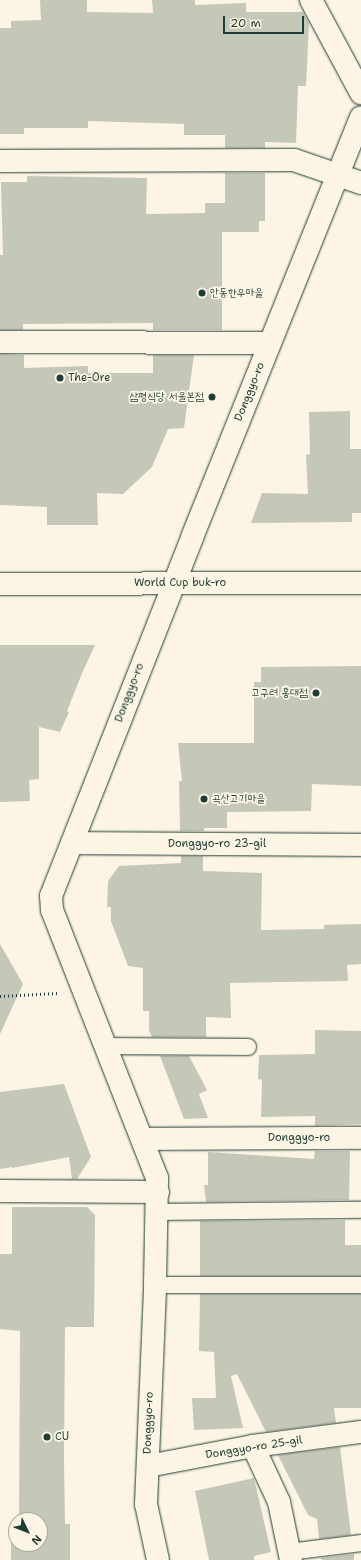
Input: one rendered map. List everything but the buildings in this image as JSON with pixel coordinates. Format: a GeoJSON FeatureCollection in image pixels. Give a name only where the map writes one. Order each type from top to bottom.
{"type":"FeatureCollection","features":[{"type":"Feature","properties":{"kind":"street"},"geometry":{"type":"LineString","coordinates":[[311,0],[361,93]]}},
{"type":"Feature","properties":{"kind":"street","name":"Donggyo-ro"},"geometry":{"type":"LineString","coordinates":[[158,1560],[146,1504],[158,1202],[157,1178],[52,910],[51,896],[269,343],[361,117]]}},
{"type":"Feature","properties":{"kind":"street"},"geometry":{"type":"LineString","coordinates":[[0,161],[294,160],[361,183]]}},
{"type":"Feature","properties":{"kind":"street"},"geometry":{"type":"LineString","coordinates":[[0,342],[269,343]]}},
{"type":"Feature","properties":{"kind":"street","name":"World Cup buk-ro"},"geometry":{"type":"LineString","coordinates":[[0,584],[361,583]]}},
{"type":"Feature","properties":{"kind":"street","name":"Donggyo-ro 23-gil"},"geometry":{"type":"LineString","coordinates":[[72,843],[361,845]]}},
{"type":"Feature","properties":{"kind":"street","name":"Donggyo-ro"},"geometry":{"type":"LineString","coordinates":[[142,1139],[361,1138]]}},
{"type":"Feature","properties":{"kind":"street"},"geometry":{"type":"LineString","coordinates":[[0,1191],[158,1202]]}},
{"type":"Feature","properties":{"kind":"street","name":"Donggyo-ro 25-gil"},"geometry":{"type":"LineString","coordinates":[[148,1466],[253,1446],[361,1432]]}},
{"type":"Feature","properties":{"kind":"street"},"geometry":{"type":"LineString","coordinates":[[253,1446],[279,1502],[290,1556]]}},
{"type":"Feature","properties":{"kind":"lane"},"geometry":{"type":"LineString","coordinates":[[105,1046],[248,1047]]}},
{"type":"Feature","properties":{"kind":"lane"},"geometry":{"type":"LineString","coordinates":[[158,1202],[361,1210]]}},
{"type":"Feature","properties":{"kind":"lane"},"geometry":{"type":"LineString","coordinates":[[155,1285],[361,1285]]}},
{"type":"Feature","properties":{"kind":"lane"},"geometry":{"type":"LineString","coordinates":[[290,1556],[361,1543]]}},
{"type":"Feature","properties":{"kind":"path"},"geometry":{"type":"LineString","coordinates":[[0,996],[83,991]]}},
{"type":"Feature","properties":{"kind":"place","name":"안동한우마을"},"geometry":{"type":"Point","coordinates":[202,293]}},
{"type":"Feature","properties":{"kind":"place","name":"The-Ore"},"geometry":{"type":"Point","coordinates":[60,378]}},
{"type":"Feature","properties":{"kind":"place","name":"삼평식당 서울본점"},"geometry":{"type":"Point","coordinates":[212,397]}},
{"type":"Feature","properties":{"kind":"place","name":"고구려 홍대점"},"geometry":{"type":"Point","coordinates":[316,693]}},
{"type":"Feature","properties":{"kind":"place","name":"곡산고기마을"},"geometry":{"type":"Point","coordinates":[204,799]}},
{"type":"Feature","properties":{"kind":"place","name":"CU"},"geometry":{"type":"Point","coordinates":[47,1437]}}]}
